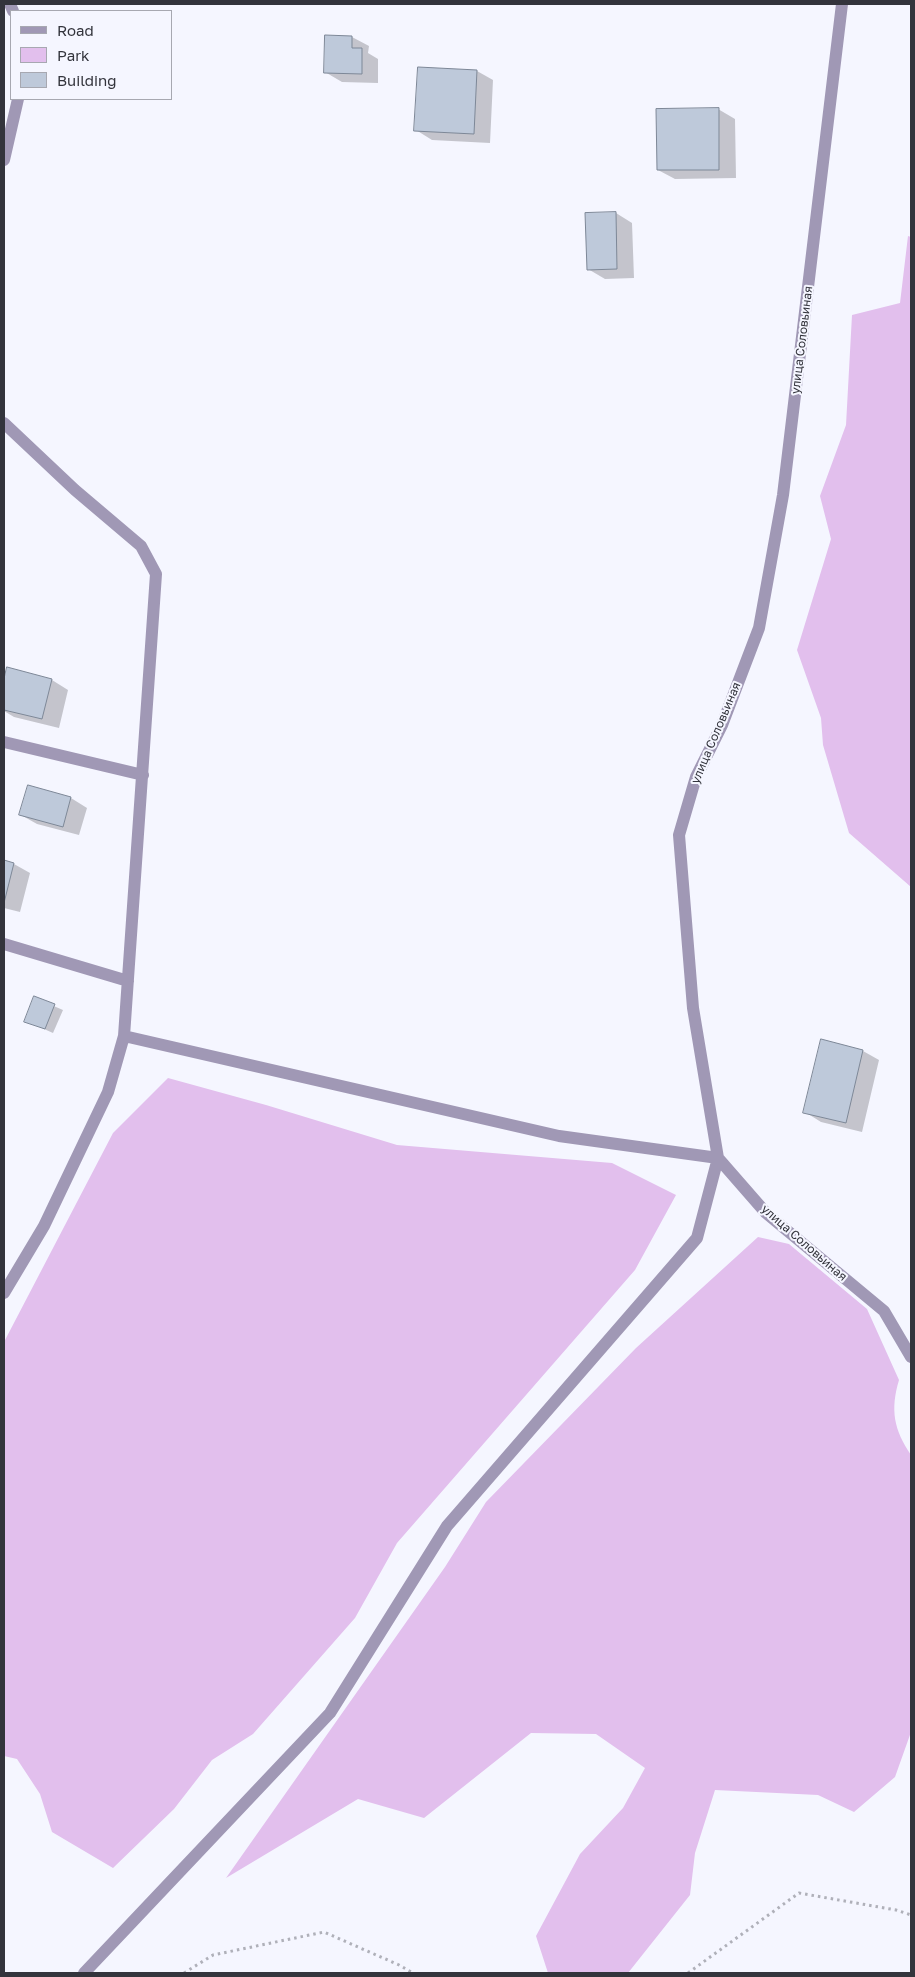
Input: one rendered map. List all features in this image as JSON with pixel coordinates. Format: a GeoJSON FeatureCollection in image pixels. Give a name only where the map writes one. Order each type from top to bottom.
{"type":"FeatureCollection","features":[{"type":"Feature","properties":{"kind":"street","name":"улица Соловьиная"},"geometry":{"type":"LineString","coordinates":[[842,4],[783,495],[759,628],[722,725],[696,777],[679,834],[693,1008],[718,1158],[766,1213],[884,1311],[911,1357]]}},
{"type":"Feature","properties":{"kind":"street"},"geometry":{"type":"LineString","coordinates":[[4,160],[18,100]]}},
{"type":"Feature","properties":{"kind":"street"},"geometry":{"type":"LineString","coordinates":[[4,423],[75,490],[141,546],[156,574],[124,1036],[108,1092],[44,1226],[4,1293]]}},
{"type":"Feature","properties":{"kind":"street"},"geometry":{"type":"LineString","coordinates":[[4,742],[143,775]]}},
{"type":"Feature","properties":{"kind":"street"},"geometry":{"type":"LineString","coordinates":[[4,944],[128,982]]}},
{"type":"Feature","properties":{"kind":"street"},"geometry":{"type":"LineString","coordinates":[[84,1973],[330,1713],[447,1526],[697,1238],[718,1158],[559,1136],[124,1036]]}},
{"type":"Feature","properties":{"kind":"path"},"geometry":{"type":"LineString","coordinates":[[688,1973],[799,1893],[896,1910],[911,1915]]}},
{"type":"Feature","properties":{"kind":"path"},"geometry":{"type":"LineString","coordinates":[[184,1973],[213,1955],[324,1932],[399,1964],[413,1973]]}},
{"type":"Feature","properties":{"kind":"green space"},"geometry":{"type":"Polygon","coordinates":[[[908,236],[911,237],[911,887],[849,833],[823,745],[821,718],[797,650],[831,539],[820,496],[846,425],[852,315],[900,303],[908,236]]]}},
{"type":"Feature","properties":{"kind":"green space"},"geometry":{"type":"Polygon","coordinates":[[[168,1078],[266,1105],[397,1145],[612,1163],[676,1195],[635,1270],[397,1543],[355,1618],[253,1734],[212,1760],[174,1809],[113,1868],[52,1832],[40,1794],[17,1759],[4,1756],[4,1342],[113,1133],[168,1078]]]}},
{"type":"Feature","properties":{"kind":"green space"},"geometry":{"type":"Polygon","coordinates":[[[758,1237],[789,1244],[867,1309],[899,1380],[894,1410],[895,1419],[905,1446],[911,1455],[911,1732],[895,1777],[854,1812],[818,1795],[715,1790],[695,1853],[690,1895],[628,1973],[548,1973],[536,1936],[580,1854],[623,1808],[645,1768],[596,1734],[531,1733],[424,1818],[358,1799],[226,1878],[445,1567],[486,1502],[636,1348],[758,1237]]]}},
{"type":"Feature","properties":{"kind":"building"},"geometry":{"type":"Polygon","coordinates":[[[325,35],[352,36],[352,48],[362,48],[362,74],[324,73],[325,35]]]}},
{"type":"Feature","properties":{"kind":"building"},"geometry":{"type":"Polygon","coordinates":[[[418,67],[477,70],[474,134],[414,131],[418,67]]]}},
{"type":"Feature","properties":{"kind":"building"},"geometry":{"type":"Polygon","coordinates":[[[719,108],[719,170],[657,170],[656,109],[719,108]]]}},
{"type":"Feature","properties":{"kind":"building"},"geometry":{"type":"Polygon","coordinates":[[[616,212],[617,269],[587,270],[585,213],[616,212]]]}},
{"type":"Feature","properties":{"kind":"building"},"geometry":{"type":"Polygon","coordinates":[[[7,667],[52,679],[42,719],[4,710],[4,679],[7,667]]]}},
{"type":"Feature","properties":{"kind":"building"},"geometry":{"type":"Polygon","coordinates":[[[28,785],[71,797],[63,827],[19,815],[28,785]]]}},
{"type":"Feature","properties":{"kind":"building"},"geometry":{"type":"Polygon","coordinates":[[[4,860],[14,863],[4,903],[4,860]]]}},
{"type":"Feature","properties":{"kind":"building"},"geometry":{"type":"Polygon","coordinates":[[[34,996],[55,1004],[45,1029],[24,1022],[34,996]]]}},
{"type":"Feature","properties":{"kind":"building"},"geometry":{"type":"Polygon","coordinates":[[[821,1039],[863,1050],[846,1123],[803,1113],[821,1039]]]}}]}
